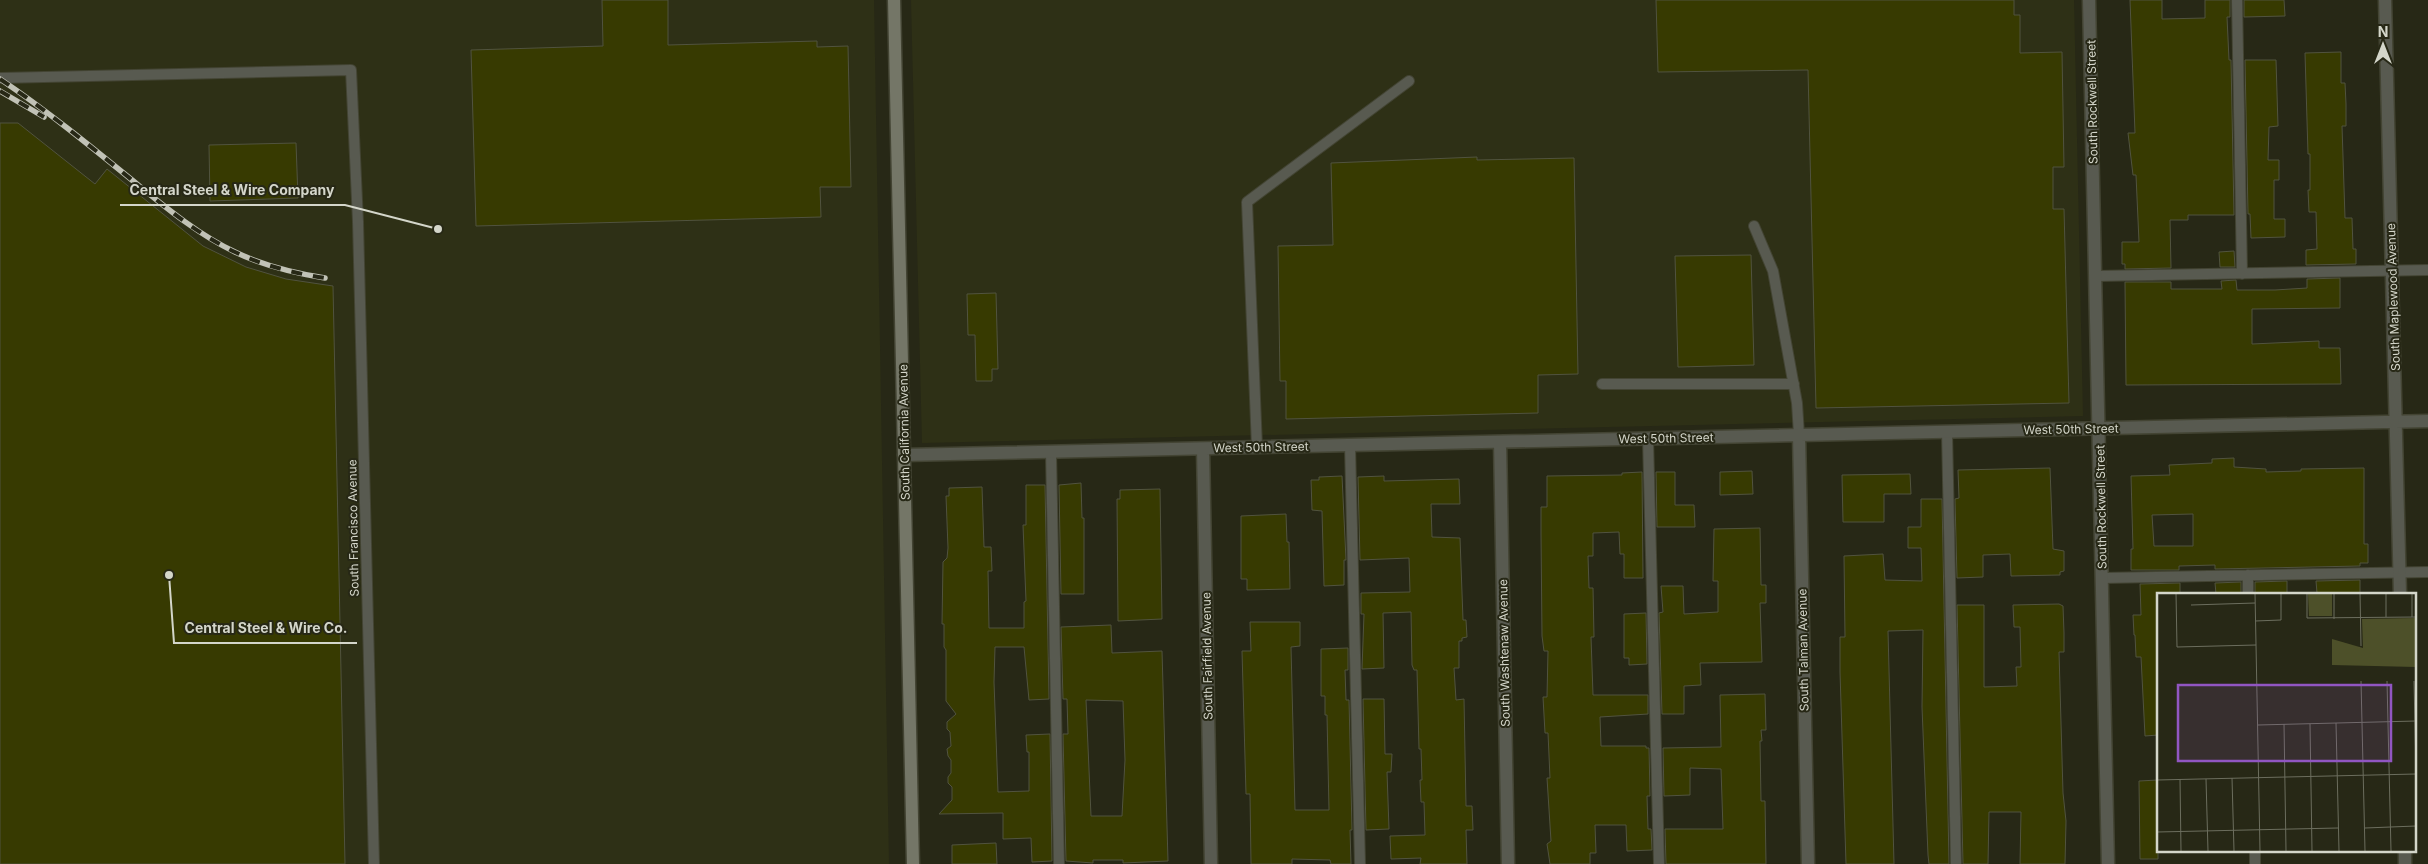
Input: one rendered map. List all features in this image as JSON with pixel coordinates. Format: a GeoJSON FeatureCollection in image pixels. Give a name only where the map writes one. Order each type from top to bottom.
{"type":"FeatureCollection","features":[{"type":"Feature","properties":{"kind":"street","name":"South California Avenue"},"geometry":{"type":"LineString","coordinates":[[894,0],[913,864]]}},
{"type":"Feature","properties":{"kind":"street","name":"South Rockwell Street"},"geometry":{"type":"LineString","coordinates":[[2089,0],[2108,864]]}},
{"type":"Feature","properties":{"kind":"street","name":"South Maplewood Avenue"},"geometry":{"type":"LineString","coordinates":[[2385,0],[2400,593]]}},
{"type":"Feature","properties":{"kind":"street","name":"West 50th Street"},"geometry":{"type":"LineString","coordinates":[[904,455],[2428,421]]}},
{"type":"Feature","properties":{"kind":"street","name":"South Talman Avenue"},"geometry":{"type":"LineString","coordinates":[[1799,435],[1808,864]]}},
{"type":"Feature","properties":{"kind":"street","name":"South Washtenaw Avenue"},"geometry":{"type":"LineString","coordinates":[[1500,442],[1508,864]]}},
{"type":"Feature","properties":{"kind":"street","name":"South Fairfield Avenue"},"geometry":{"type":"LineString","coordinates":[[1203,449],[1211,864]]}},
{"type":"Feature","properties":{"kind":"lane"},"geometry":{"type":"LineString","coordinates":[[2237,0],[2242,274]]}},
{"type":"Feature","properties":{"kind":"lane","name":"South Francisco Avenue"},"geometry":{"type":"LineString","coordinates":[[0,78],[351,70],[358,222],[374,864]]}},
{"type":"Feature","properties":{"kind":"lane"},"geometry":{"type":"LineString","coordinates":[[1257,447],[1247,202],[1409,81]]}},
{"type":"Feature","properties":{"kind":"lane"},"geometry":{"type":"LineString","coordinates":[[1754,226],[1773,271],[1794,384],[1799,435]]}},
{"type":"Feature","properties":{"kind":"lane"},"geometry":{"type":"LineString","coordinates":[[2096,276],[2428,270]]}},
{"type":"Feature","properties":{"kind":"lane"},"geometry":{"type":"LineString","coordinates":[[1602,384],[1794,384]]}},
{"type":"Feature","properties":{"kind":"lane"},"geometry":{"type":"LineString","coordinates":[[1947,432],[1956,864]]}},
{"type":"Feature","properties":{"kind":"lane"},"geometry":{"type":"LineString","coordinates":[[1648,439],[1659,864]]}},
{"type":"Feature","properties":{"kind":"lane"},"geometry":{"type":"LineString","coordinates":[[1350,445],[1360,864]]}},
{"type":"Feature","properties":{"kind":"lane"},"geometry":{"type":"LineString","coordinates":[[1051,452],[1060,864]]}},
{"type":"Feature","properties":{"kind":"lane"},"geometry":{"type":"LineString","coordinates":[[2102,578],[2428,572]]}},
{"type":"Feature","properties":{"kind":"lane"},"geometry":{"type":"LineString","coordinates":[[2248,575],[2248,593]]}},
{"type":"Feature","properties":{"kind":"shaded area"},"geometry":{"type":"Polygon","coordinates":[[[0,0],[874,0],[889,864],[0,864],[0,0]]]}},
{"type":"Feature","properties":{"kind":"shaded area"},"geometry":{"type":"Polygon","coordinates":[[[911,0],[2074,0],[2083,416],[922,443],[911,0]]]}},
{"type":"Feature","properties":{"kind":"building"},"geometry":{"type":"Polygon","coordinates":[[[602,0],[668,0],[668,45],[817,41],[817,47],[848,46],[851,187],[820,187],[821,217],[476,226],[471,50],[603,46],[602,0]]]}},
{"type":"Feature","properties":{"kind":"building"},"geometry":{"type":"Polygon","coordinates":[[[1656,0],[2014,0],[2014,15],[2020,15],[2020,53],[2062,52],[2064,167],[2053,167],[2053,209],[2064,209],[2069,403],[1816,408],[1808,70],[1658,72],[1656,0]]]}},
{"type":"Feature","properties":{"kind":"building"},"geometry":{"type":"Polygon","coordinates":[[[2130,0],[2162,0],[2162,19],[2205,18],[2205,0],[2230,0],[2230,17],[2227,17],[2229,60],[2231,60],[2234,215],[2188,215],[2188,220],[2170,220],[2171,268],[2125,269],[2125,264],[2122,264],[2122,242],[2139,242],[2136,175],[2133,175],[2128,133],[2135,133],[2130,0]]]}},
{"type":"Feature","properties":{"kind":"building"},"geometry":{"type":"Polygon","coordinates":[[[2244,0],[2284,0],[2285,16],[2244,17],[2244,0]]]}},
{"type":"Feature","properties":{"kind":"building"},"geometry":{"type":"Polygon","coordinates":[[[2341,52],[2341,83],[2345,83],[2346,104],[2346,126],[2342,126],[2345,218],[2352,218],[2353,249],[2356,249],[2356,264],[2306,265],[2306,250],[2317,249],[2316,212],[2309,212],[2310,154],[2308,154],[2305,53],[2341,52]]]}},
{"type":"Feature","properties":{"kind":"building"},"geometry":{"type":"Polygon","coordinates":[[[2245,60],[2276,60],[2278,126],[2269,127],[2268,160],[2279,160],[2279,180],[2274,180],[2274,219],[2285,219],[2285,237],[2251,238],[2250,214],[2248,214],[2245,60]]]}},
{"type":"Feature","properties":{"kind":"building"},"geometry":{"type":"Polygon","coordinates":[[[0,123],[18,123],[95,184],[107,169],[203,246],[246,267],[286,279],[333,286],[345,864],[0,864],[0,123]]]}},
{"type":"Feature","properties":{"kind":"building"},"geometry":{"type":"Polygon","coordinates":[[[296,143],[298,198],[210,201],[209,145],[296,143]]]}},
{"type":"Feature","properties":{"kind":"building"},"geometry":{"type":"Polygon","coordinates":[[[1477,157],[1477,160],[1574,158],[1578,374],[1538,375],[1538,413],[1286,419],[1286,381],[1280,381],[1278,246],[1333,245],[1331,163],[1477,157]]]}},
{"type":"Feature","properties":{"kind":"building"},"geometry":{"type":"Polygon","coordinates":[[[2234,251],[2235,267],[2220,267],[2219,252],[2234,251]]]}},
{"type":"Feature","properties":{"kind":"building"},"geometry":{"type":"Polygon","coordinates":[[[1751,255],[1754,365],[1678,367],[1675,256],[1751,255]]]}},
{"type":"Feature","properties":{"kind":"building"},"geometry":{"type":"Polygon","coordinates":[[[2340,278],[2340,308],[2252,309],[2252,344],[2319,341],[2319,348],[2340,348],[2341,384],[2126,385],[2125,282],[2171,282],[2171,289],[2222,289],[2221,281],[2236,280],[2237,290],[2275,290],[2307,288],[2307,279],[2340,278]]]}},
{"type":"Feature","properties":{"kind":"building"},"geometry":{"type":"Polygon","coordinates":[[[996,293],[998,369],[992,369],[992,381],[976,381],[975,335],[968,335],[967,294],[996,293]]]}},
{"type":"Feature","properties":{"kind":"building"},"geometry":{"type":"Polygon","coordinates":[[[2234,458],[2234,467],[2266,469],[2266,472],[2301,471],[2301,469],[2364,468],[2364,544],[2368,544],[2368,563],[2360,563],[2360,566],[2215,569],[2215,565],[2179,566],[2179,570],[2131,570],[2131,549],[2133,549],[2131,476],[2170,475],[2169,465],[2212,463],[2212,459],[2234,458]],[[2193,514],[2152,515],[2154,546],[2193,546],[2193,514]]]}},
{"type":"Feature","properties":{"kind":"building"},"geometry":{"type":"Polygon","coordinates":[[[2050,468],[2053,549],[2064,551],[2064,571],[2060,572],[2060,575],[2011,576],[2010,554],[1983,555],[1983,577],[1957,578],[1955,499],[1959,498],[1958,470],[2050,468]]]}},
{"type":"Feature","properties":{"kind":"building"},"geometry":{"type":"Polygon","coordinates":[[[1752,471],[1753,494],[1720,495],[1720,472],[1752,471]]]}},
{"type":"Feature","properties":{"kind":"building"},"geometry":{"type":"Polygon","coordinates":[[[1642,472],[1643,578],[1624,578],[1624,554],[1620,554],[1619,532],[1593,533],[1593,556],[1588,556],[1589,588],[1593,588],[1594,637],[1591,637],[1593,695],[1648,695],[1648,714],[1600,717],[1601,746],[1646,746],[1646,748],[1649,748],[1650,796],[1647,796],[1648,829],[1651,829],[1652,850],[1627,851],[1626,825],[1595,825],[1596,853],[1590,853],[1590,864],[1550,864],[1547,844],[1551,841],[1547,778],[1550,778],[1548,733],[1545,733],[1543,697],[1547,697],[1548,651],[1544,651],[1542,636],[1541,534],[1541,507],[1547,507],[1547,476],[1622,475],[1622,473],[1642,472]]]}},
{"type":"Feature","properties":{"kind":"building"},"geometry":{"type":"Polygon","coordinates":[[[1656,472],[1675,472],[1675,505],[1694,505],[1695,527],[1657,527],[1656,472]]]}},
{"type":"Feature","properties":{"kind":"building"},"geometry":{"type":"Polygon","coordinates":[[[1910,474],[1911,494],[1884,494],[1884,522],[1843,522],[1842,475],[1910,474]]]}},
{"type":"Feature","properties":{"kind":"building"},"geometry":{"type":"Polygon","coordinates":[[[1342,476],[1346,560],[1344,560],[1344,585],[1324,586],[1322,511],[1312,510],[1311,480],[1319,480],[1319,477],[1342,476]]]}},
{"type":"Feature","properties":{"kind":"building"},"geometry":{"type":"Polygon","coordinates":[[[1384,476],[1384,481],[1459,479],[1460,504],[1431,504],[1432,537],[1460,538],[1463,620],[1466,620],[1467,637],[1459,641],[1459,668],[1454,668],[1456,700],[1464,699],[1466,806],[1472,806],[1473,830],[1466,830],[1467,864],[1420,864],[1421,858],[1391,859],[1390,836],[1425,835],[1424,802],[1421,802],[1420,780],[1422,780],[1421,749],[1419,749],[1417,670],[1414,670],[1412,665],[1411,612],[1383,613],[1384,668],[1362,669],[1364,614],[1361,614],[1361,593],[1410,592],[1409,558],[1360,560],[1358,477],[1384,476]]]}},
{"type":"Feature","properties":{"kind":"building"},"geometry":{"type":"Polygon","coordinates":[[[1081,483],[1082,518],[1084,518],[1084,594],[1061,594],[1059,485],[1081,483]]]}},
{"type":"Feature","properties":{"kind":"building"},"geometry":{"type":"Polygon","coordinates":[[[1026,485],[1045,485],[1049,699],[1029,700],[1024,647],[995,647],[994,682],[998,792],[1029,791],[1029,752],[1027,752],[1026,735],[1050,734],[1052,861],[1032,862],[1031,838],[1003,839],[1003,813],[939,814],[952,800],[952,787],[948,783],[948,777],[951,773],[951,760],[947,749],[951,746],[947,722],[956,714],[946,701],[946,650],[944,647],[944,624],[942,624],[943,562],[947,558],[948,548],[946,496],[949,496],[949,488],[982,487],[984,547],[991,547],[992,571],[988,571],[989,628],[1024,628],[1024,602],[1026,601],[1023,525],[1026,525],[1026,485]]]}},
{"type":"Feature","properties":{"kind":"building"},"geometry":{"type":"Polygon","coordinates":[[[1160,489],[1162,619],[1118,621],[1117,499],[1120,499],[1120,490],[1160,489]]]}},
{"type":"Feature","properties":{"kind":"building"},"geometry":{"type":"Polygon","coordinates":[[[1921,499],[1942,499],[1949,864],[1929,864],[1928,855],[1922,707],[1923,630],[1888,631],[1894,864],[1846,864],[1840,672],[1840,637],[1845,637],[1844,556],[1883,554],[1885,580],[1922,581],[1921,548],[1908,548],[1908,527],[1921,527],[1921,499]]]}},
{"type":"Feature","properties":{"kind":"building"},"geometry":{"type":"Polygon","coordinates":[[[1286,514],[1287,542],[1289,542],[1290,589],[1247,590],[1247,579],[1241,579],[1241,516],[1286,514]]]}},
{"type":"Feature","properties":{"kind":"building"},"geometry":{"type":"Polygon","coordinates":[[[1760,528],[1761,585],[1766,585],[1766,603],[1760,603],[1762,662],[1700,663],[1701,685],[1684,686],[1684,714],[1662,714],[1659,613],[1663,612],[1661,586],[1683,586],[1684,614],[1718,612],[1718,581],[1713,581],[1714,529],[1760,528]]]}},
{"type":"Feature","properties":{"kind":"building"},"geometry":{"type":"Polygon","coordinates":[[[2360,580],[2360,593],[2317,593],[2316,581],[2360,580]]]}},
{"type":"Feature","properties":{"kind":"building"},"geometry":{"type":"Polygon","coordinates":[[[2287,581],[2287,593],[2255,593],[2255,582],[2287,581]]]}},
{"type":"Feature","properties":{"kind":"building"},"geometry":{"type":"Polygon","coordinates":[[[2241,582],[2241,593],[2216,593],[2215,583],[2241,582]]]}},
{"type":"Feature","properties":{"kind":"building"},"geometry":{"type":"Polygon","coordinates":[[[2180,583],[2180,593],[2157,593],[2157,735],[2145,736],[2141,657],[2136,657],[2133,615],[2141,615],[2140,584],[2180,583]]]}},
{"type":"Feature","properties":{"kind":"building"},"geometry":{"type":"Polygon","coordinates":[[[2059,604],[2063,606],[2064,633],[2064,652],[2059,652],[2063,793],[2066,821],[2065,864],[2020,864],[2021,812],[1989,812],[1988,864],[1963,864],[1957,605],[1984,605],[1984,687],[2017,686],[2016,667],[2021,667],[2020,627],[2014,627],[2013,605],[2059,604]]]}},
{"type":"Feature","properties":{"kind":"building"},"geometry":{"type":"Polygon","coordinates":[[[1646,613],[1647,664],[1629,665],[1629,658],[1624,658],[1624,614],[1646,613]]]}},
{"type":"Feature","properties":{"kind":"building"},"geometry":{"type":"Polygon","coordinates":[[[1250,622],[1300,622],[1300,646],[1291,647],[1295,810],[1329,810],[1327,715],[1325,715],[1325,696],[1321,696],[1321,649],[1348,648],[1348,670],[1345,670],[1346,700],[1349,700],[1351,864],[1331,864],[1330,860],[1292,859],[1292,864],[1251,864],[1250,794],[1246,794],[1242,651],[1251,651],[1250,622]]]}},
{"type":"Feature","properties":{"kind":"building"},"geometry":{"type":"Polygon","coordinates":[[[1111,625],[1112,653],[1162,651],[1168,861],[1123,863],[1123,860],[1093,860],[1093,863],[1066,861],[1063,734],[1068,734],[1067,699],[1063,699],[1061,627],[1111,625]],[[1086,700],[1091,816],[1122,816],[1125,760],[1123,701],[1086,700]]]}},
{"type":"Feature","properties":{"kind":"building"},"geometry":{"type":"Polygon","coordinates":[[[1765,694],[1766,730],[1761,730],[1762,741],[1760,741],[1761,801],[1765,801],[1766,864],[1666,864],[1665,829],[1723,829],[1721,769],[1690,768],[1690,795],[1664,796],[1663,748],[1721,747],[1720,695],[1765,694]]]}},
{"type":"Feature","properties":{"kind":"building"},"geometry":{"type":"Polygon","coordinates":[[[1363,699],[1384,699],[1385,754],[1392,754],[1391,772],[1387,772],[1389,829],[1366,830],[1363,699]]]}},
{"type":"Feature","properties":{"kind":"building"},"geometry":{"type":"Polygon","coordinates":[[[2157,780],[2158,859],[2140,859],[2139,781],[2157,780]]]}},
{"type":"Feature","properties":{"kind":"building"},"geometry":{"type":"Polygon","coordinates":[[[996,843],[997,864],[952,864],[952,845],[996,843]]]}},
{"type":"Feature","properties":{"kind":"railway"},"geometry":{"type":"LineString","coordinates":[[0,79],[51,115],[207,237],[235,252],[268,265],[325,278]]}},
{"type":"Feature","properties":{"kind":"railway"},"geometry":{"type":"LineString","coordinates":[[0,91],[44,117]]}},
{"type":"Feature","properties":{"kind":"place","name":"Central Steel & Wire Company"},"geometry":{"type":"Point","coordinates":[438,229]}},
{"type":"Feature","properties":{"kind":"place","name":"Central Steel & Wire Co."},"geometry":{"type":"Point","coordinates":[169,575]}}]}
